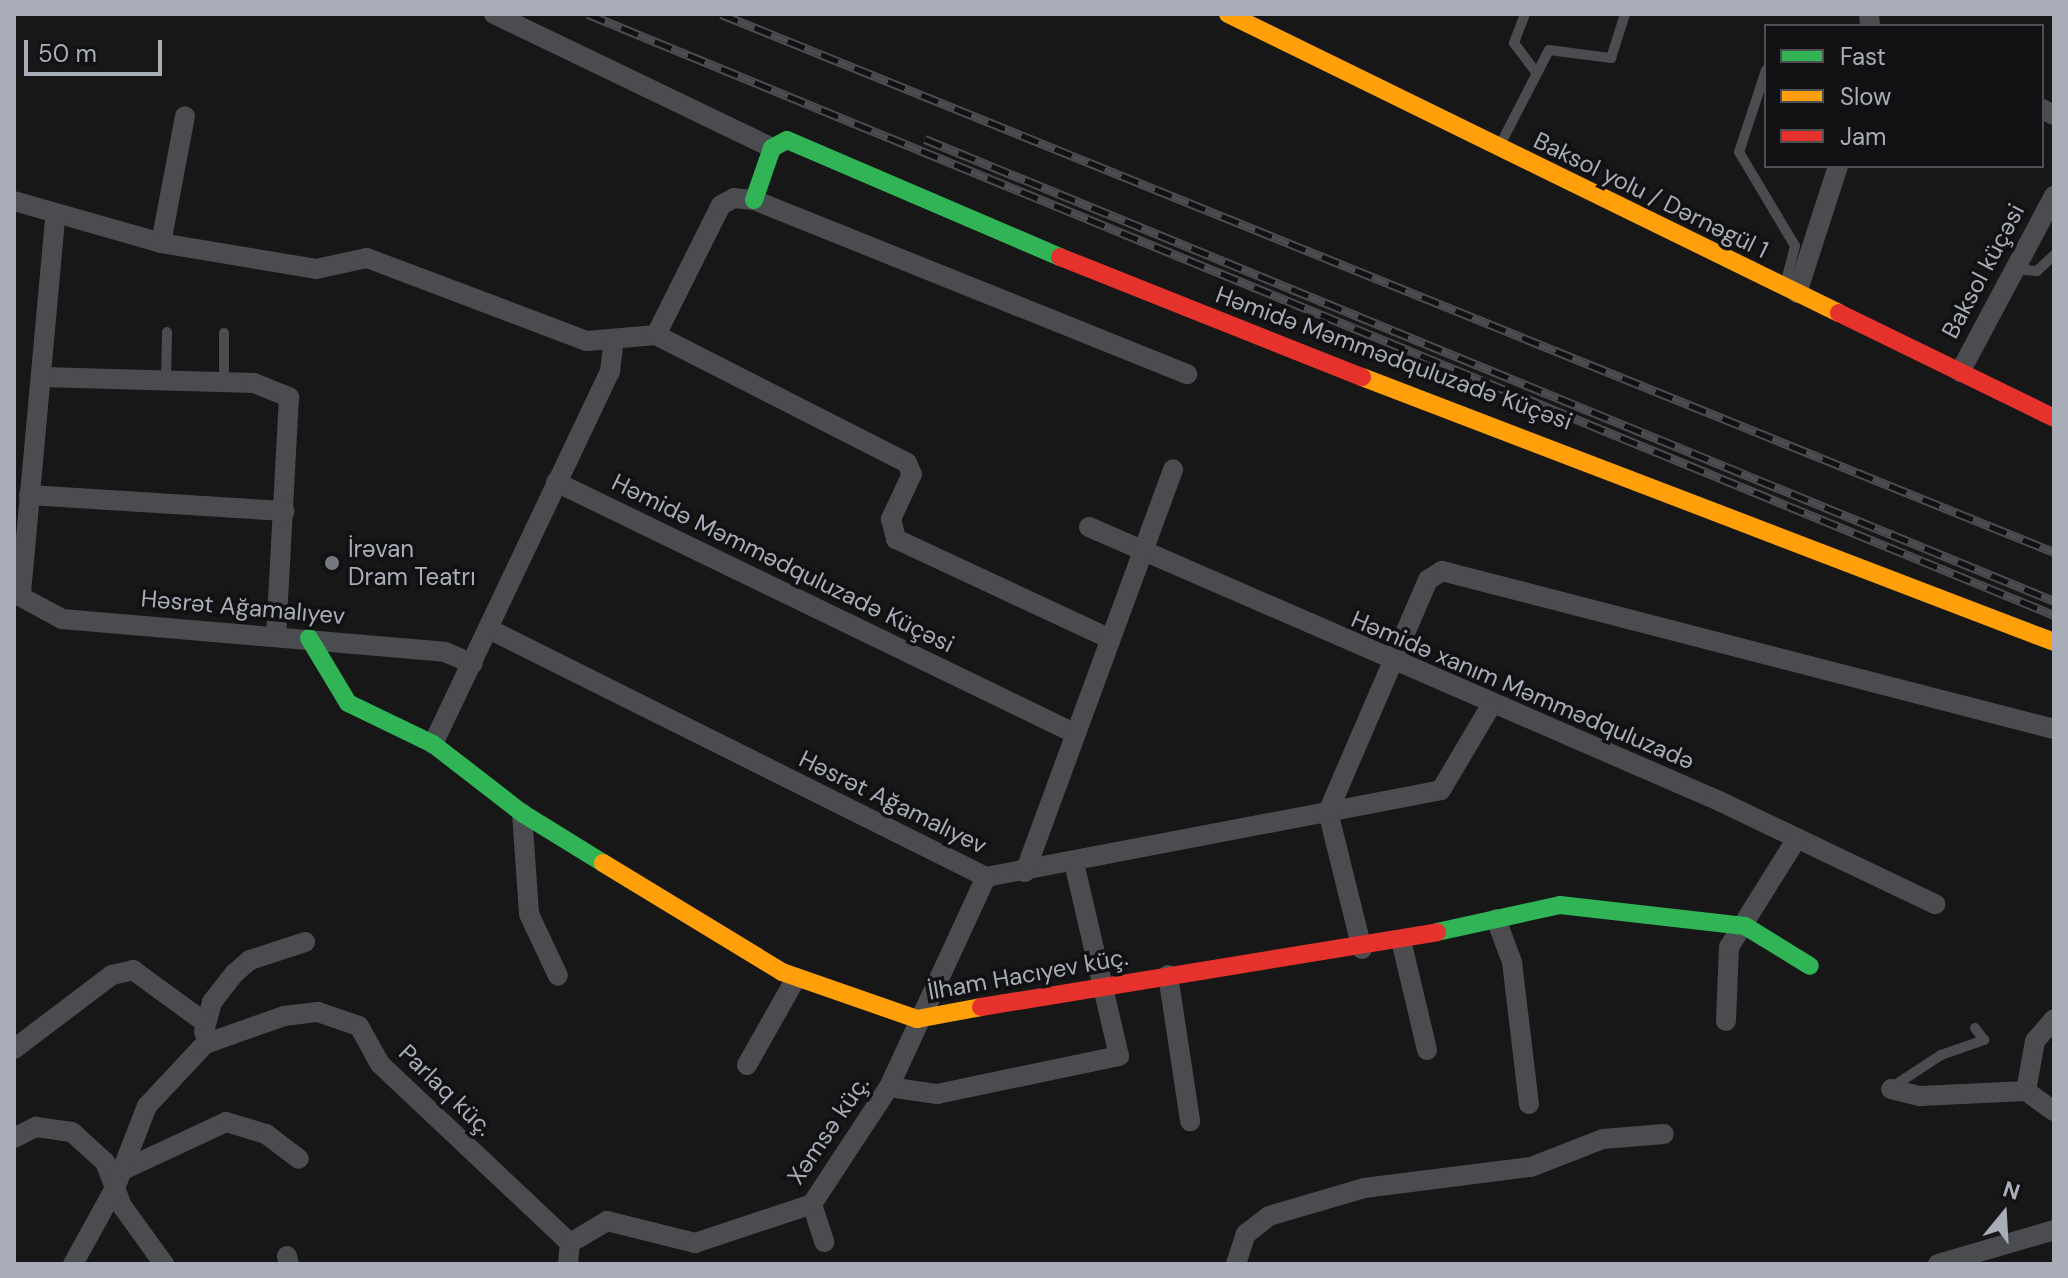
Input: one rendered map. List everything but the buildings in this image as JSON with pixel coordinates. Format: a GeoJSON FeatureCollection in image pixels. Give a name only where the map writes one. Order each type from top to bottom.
{"type":"FeatureCollection","features":[{"type":"Feature","properties":{"kind":"street"},"geometry":{"type":"LineString","coordinates":[[494,14],[772,148],[754,200]]}},
{"type":"Feature","properties":{"kind":"street","name":"Baksol yolu / Dərnəgül 1"},"geometry":{"type":"LineString","coordinates":[[1228,14],[2054,418]]}},
{"type":"Feature","properties":{"kind":"street"},"geometry":{"type":"LineString","coordinates":[[161,243],[185,116]]}},
{"type":"Feature","properties":{"kind":"street","name":"Həmidə Məmmədquluzadə Küçəsi"},"geometry":{"type":"LineString","coordinates":[[772,148],[787,140],[809,146],[1127,287],[2054,642]]}},
{"type":"Feature","properties":{"kind":"street"},"geometry":{"type":"LineString","coordinates":[[1790,290],[1837,168]]}},
{"type":"Feature","properties":{"kind":"street","name":"Baksol küçəsi"},"geometry":{"type":"LineString","coordinates":[[1960,372],[2010,268],[2054,196]]}},
{"type":"Feature","properties":{"kind":"street"},"geometry":{"type":"LineString","coordinates":[[656,335],[721,205],[754,200],[1187,374]]}},
{"type":"Feature","properties":{"kind":"street"},"geometry":{"type":"LineString","coordinates":[[14,201],[55,217],[161,243],[316,269],[367,258],[573,337],[614,340],[656,335],[907,463],[912,474],[891,519],[896,539],[1108,638]]}},
{"type":"Feature","properties":{"kind":"street"},"geometry":{"type":"LineString","coordinates":[[17,593],[29,495],[24,418],[43,377],[55,217]]}},
{"type":"Feature","properties":{"kind":"street"},"geometry":{"type":"LineString","coordinates":[[433,744],[491,630],[556,482],[610,371],[614,340]]}},
{"type":"Feature","properties":{"kind":"street"},"geometry":{"type":"LineString","coordinates":[[43,377],[254,383],[289,397],[276,636]]}},
{"type":"Feature","properties":{"kind":"street"},"geometry":{"type":"LineString","coordinates":[[1025,872],[1139,550],[1173,469]]}},
{"type":"Feature","properties":{"kind":"street","name":"Həmidə Məmmədquluzadə Küçəsi"},"geometry":{"type":"LineString","coordinates":[[556,482],[1074,733]]}},
{"type":"Feature","properties":{"kind":"street"},"geometry":{"type":"LineString","coordinates":[[29,495],[285,511]]}},
{"type":"Feature","properties":{"kind":"street","name":"Həmidə xanım Məmmədquluzadə"},"geometry":{"type":"LineString","coordinates":[[1089,527],[1389,663],[1797,838],[1935,904]]}},
{"type":"Feature","properties":{"kind":"street"},"geometry":{"type":"LineString","coordinates":[[1362,949],[1328,812],[1389,663],[1428,580],[1461,573],[2054,729]]}},
{"type":"Feature","properties":{"kind":"street","name":"Həsrət Ağamalıyev"},"geometry":{"type":"LineString","coordinates":[[17,593],[62,619],[445,652],[473,664]]}},
{"type":"Feature","properties":{"kind":"street","name":"Həsrət Ağamalıyev"},"geometry":{"type":"LineString","coordinates":[[491,630],[986,877],[1025,872],[1441,790],[1490,707]]}},
{"type":"Feature","properties":{"kind":"street","name":"İlham Hacıyev küç."},"geometry":{"type":"LineString","coordinates":[[309,638],[348,703],[433,744],[522,813],[796,978],[917,1019],[1103,983],[1362,949],[1560,905],[1745,926],[1810,966]]}},
{"type":"Feature","properties":{"kind":"street"},"geometry":{"type":"LineString","coordinates":[[522,813],[529,914],[558,976]]}},
{"type":"Feature","properties":{"kind":"street"},"geometry":{"type":"LineString","coordinates":[[1726,1021],[1729,947],[1745,926],[1797,838]]}},
{"type":"Feature","properties":{"kind":"street"},"geometry":{"type":"LineString","coordinates":[[889,1087],[937,1094],[1119,1056],[1074,862]]}},
{"type":"Feature","properties":{"kind":"street","name":"Xəmsə küç."},"geometry":{"type":"LineString","coordinates":[[570,1243],[607,1221],[695,1243],[812,1204],[889,1087],[917,1019],[986,877]]}},
{"type":"Feature","properties":{"kind":"street"},"geometry":{"type":"LineString","coordinates":[[1496,919],[1512,962],[1529,1104]]}},
{"type":"Feature","properties":{"kind":"street"},"geometry":{"type":"LineString","coordinates":[[1401,940],[1427,1050]]}},
{"type":"Feature","properties":{"kind":"street"},"geometry":{"type":"LineString","coordinates":[[205,1044],[203,1021],[250,960],[305,942]]}},
{"type":"Feature","properties":{"kind":"street"},"geometry":{"type":"LineString","coordinates":[[14,1049],[112,975],[133,970],[203,1021]]}},
{"type":"Feature","properties":{"kind":"street"},"geometry":{"type":"LineString","coordinates":[[1168,975],[1190,1121]]}},
{"type":"Feature","properties":{"kind":"street"},"geometry":{"type":"LineString","coordinates":[[747,1065],[796,978]]}},
{"type":"Feature","properties":{"kind":"street","name":"Parlaq küç."},"geometry":{"type":"LineString","coordinates":[[73,1264],[118,1180],[147,1106],[205,1044],[284,1016],[342,1015],[359,1026],[380,1064],[570,1243]]}},
{"type":"Feature","properties":{"kind":"street"},"geometry":{"type":"LineString","coordinates":[[2026,1091],[2035,1041],[2054,1019]]}},
{"type":"Feature","properties":{"kind":"street"},"geometry":{"type":"LineString","coordinates":[[1891,1089],[1920,1096],[2026,1091],[2054,1111]]}},
{"type":"Feature","properties":{"kind":"street"},"geometry":{"type":"LineString","coordinates":[[118,1180],[226,1122],[266,1134],[299,1159]]}},
{"type":"Feature","properties":{"kind":"street"},"geometry":{"type":"LineString","coordinates":[[14,1138],[36,1127],[72,1132],[105,1162],[118,1180],[164,1264]]}},
{"type":"Feature","properties":{"kind":"street"},"geometry":{"type":"LineString","coordinates":[[1236,1264],[1246,1234],[1282,1212],[1364,1188],[1531,1167],[1603,1139],[1664,1134]]}},
{"type":"Feature","properties":{"kind":"street"},"geometry":{"type":"LineString","coordinates":[[812,1204],[824,1242]]}},
{"type":"Feature","properties":{"kind":"street"},"geometry":{"type":"LineString","coordinates":[[1938,1264],[2054,1230]]}},
{"type":"Feature","properties":{"kind":"street"},"geometry":{"type":"LineString","coordinates":[[568,1264],[570,1243]]}},
{"type":"Feature","properties":{"kind":"lane"},"geometry":{"type":"LineString","coordinates":[[1525,14],[1514,43],[1535,71]]}},
{"type":"Feature","properties":{"kind":"lane"},"geometry":{"type":"LineString","coordinates":[[1499,147],[1535,71],[1559,47],[1615,55],[1625,14]]}},
{"type":"Feature","properties":{"kind":"lane"},"geometry":{"type":"LineString","coordinates":[[1764,76],[1739,152],[1795,246],[1790,290]]}},
{"type":"Feature","properties":{"kind":"lane"},"geometry":{"type":"LineString","coordinates":[[2010,268],[2037,271],[2054,255]]}},
{"type":"Feature","properties":{"kind":"lane"},"geometry":{"type":"LineString","coordinates":[[166,380],[167,332]]}},
{"type":"Feature","properties":{"kind":"lane"},"geometry":{"type":"LineString","coordinates":[[224,333],[224,382]]}},
{"type":"Feature","properties":{"kind":"lane"},"geometry":{"type":"LineString","coordinates":[[1891,1089],[1941,1055],[1984,1040],[1975,1028]]}},
{"type":"Feature","properties":{"kind":"railway"},"geometry":{"type":"LineString","coordinates":[[588,14],[2054,615]]}},
{"type":"Feature","properties":{"kind":"railway"},"geometry":{"type":"LineString","coordinates":[[721,14],[2054,552]]}},
{"type":"Feature","properties":{"kind":"railway"},"geometry":{"type":"LineString","coordinates":[[925,139],[2054,601]]}},
{"type":"Feature","properties":{"kind":"traffic: fast"},"geometry":{"type":"LineString","coordinates":[[754,200],[772,148],[787,140],[1060,257]]}},
{"type":"Feature","properties":{"kind":"traffic: fast"},"geometry":{"type":"LineString","coordinates":[[309,638],[348,703],[433,744],[522,813],[603,863]]}},
{"type":"Feature","properties":{"kind":"traffic: fast"},"geometry":{"type":"LineString","coordinates":[[1437,932],[1560,905],[1745,926],[1810,966]]}},
{"type":"Feature","properties":{"kind":"traffic: slow"},"geometry":{"type":"LineString","coordinates":[[1228,14],[1839,313]]}},
{"type":"Feature","properties":{"kind":"traffic: slow"},"geometry":{"type":"LineString","coordinates":[[1362,377],[2054,642]]}},
{"type":"Feature","properties":{"kind":"traffic: slow"},"geometry":{"type":"LineString","coordinates":[[603,863],[782,972],[917,1019],[981,1007]]}},
{"type":"Feature","properties":{"kind":"traffic: jam"},"geometry":{"type":"LineString","coordinates":[[1060,257],[1362,377]]}},
{"type":"Feature","properties":{"kind":"traffic: jam"},"geometry":{"type":"LineString","coordinates":[[1839,313],[2054,418]]}},
{"type":"Feature","properties":{"kind":"traffic: jam"},"geometry":{"type":"LineString","coordinates":[[981,1007],[1437,932]]}},
{"type":"Feature","properties":{"kind":"place","name":"İrəvan Dram Teatrı"},"geometry":{"type":"Point","coordinates":[332,563]}}]}
